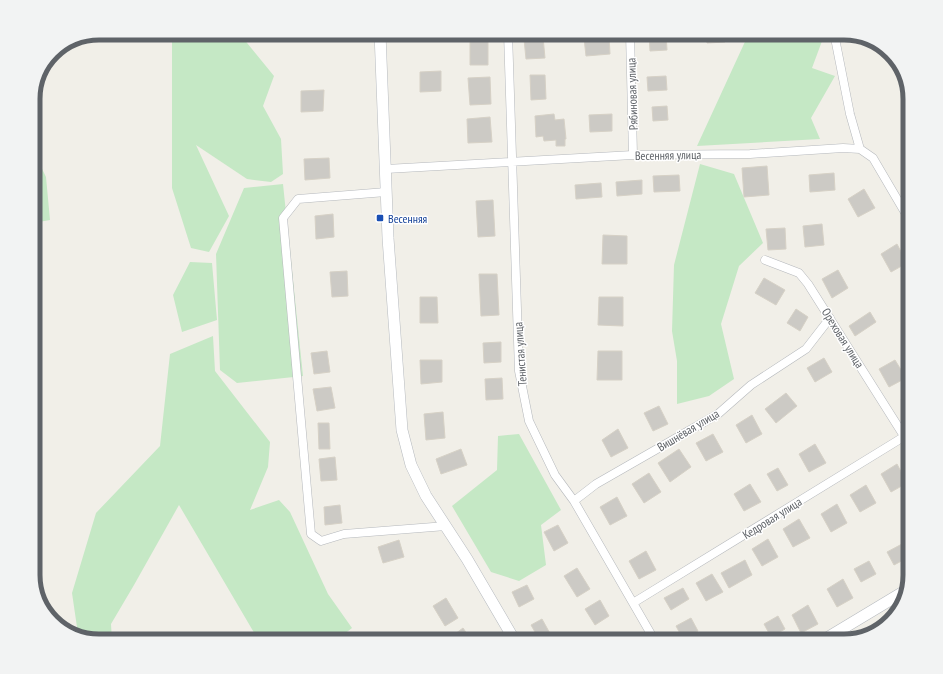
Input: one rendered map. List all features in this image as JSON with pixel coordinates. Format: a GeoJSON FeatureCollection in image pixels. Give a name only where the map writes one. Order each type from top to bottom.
{"type":"FeatureCollection","features":[{"type":"Feature","properties":{"kind":"street"},"geometry":{"type":"LineString","coordinates":[[380,40],[388,246],[402,430],[411,465],[426,496],[467,559],[511,634]]}},
{"type":"Feature","properties":{"kind":"street","name":"Тенистая улица"},"geometry":{"type":"LineString","coordinates":[[508,40],[519,370],[529,421],[555,475],[574,501],[651,634]]}},
{"type":"Feature","properties":{"kind":"street","name":"Рябиновая улица"},"geometry":{"type":"LineString","coordinates":[[630,40],[633,155]]}},
{"type":"Feature","properties":{"kind":"street"},"geometry":{"type":"LineString","coordinates":[[835,40],[850,114],[860,149],[873,158],[903,209]]}},
{"type":"Feature","properties":{"kind":"street","name":"Весенняя улица"},"geometry":{"type":"LineString","coordinates":[[386,169],[633,155],[750,154],[842,148],[860,149]]}},
{"type":"Feature","properties":{"kind":"street"},"geometry":{"type":"LineString","coordinates":[[386,192],[298,199],[283,218],[311,534],[321,541],[344,534],[446,526]]}},
{"type":"Feature","properties":{"kind":"street","name":"Ореховая улица"},"geometry":{"type":"LineString","coordinates":[[765,260],[798,273],[808,284],[903,429]]}},
{"type":"Feature","properties":{"kind":"street","name":"Вишнёвая улица"},"geometry":{"type":"LineString","coordinates":[[574,501],[596,484],[718,414],[751,385],[806,349],[830,318]]}},
{"type":"Feature","properties":{"kind":"street","name":"Кедровая улица"},"geometry":{"type":"LineString","coordinates":[[634,604],[903,437]]}},
{"type":"Feature","properties":{"kind":"street"},"geometry":{"type":"LineString","coordinates":[[833,634],[900,593]]}},
{"type":"Feature","properties":{"kind":"green space"},"geometry":{"type":"Polygon","coordinates":[[[172,40],[245,40],[274,76],[263,106],[281,139],[283,174],[271,182],[247,179],[196,145],[229,216],[209,252],[191,248],[172,188],[172,40]]]}},
{"type":"Feature","properties":{"kind":"green space"},"geometry":{"type":"Polygon","coordinates":[[[746,40],[822,40],[812,68],[835,76],[811,118],[820,139],[697,146],[746,40]]]}},
{"type":"Feature","properties":{"kind":"green space"},"geometry":{"type":"Polygon","coordinates":[[[700,164],[734,174],[763,243],[739,266],[721,324],[734,379],[709,396],[677,404],[677,361],[672,331],[674,265],[700,164]]]}},
{"type":"Feature","properties":{"kind":"green space"},"geometry":{"type":"Polygon","coordinates":[[[40,165],[46,177],[50,220],[40,222],[40,165]]]}},
{"type":"Feature","properties":{"kind":"green space"},"geometry":{"type":"Polygon","coordinates":[[[283,184],[303,376],[237,383],[220,370],[216,254],[244,188],[283,184]]]}},
{"type":"Feature","properties":{"kind":"green space"},"geometry":{"type":"Polygon","coordinates":[[[190,262],[212,263],[217,320],[182,332],[173,295],[190,262]]]}},
{"type":"Feature","properties":{"kind":"green space"},"geometry":{"type":"Polygon","coordinates":[[[213,336],[215,371],[270,442],[268,467],[250,510],[279,500],[290,512],[328,594],[352,628],[344,634],[255,634],[179,505],[111,624],[112,634],[99,634],[77,630],[72,593],[96,513],[160,446],[170,354],[213,336]]]}},
{"type":"Feature","properties":{"kind":"green space"},"geometry":{"type":"Polygon","coordinates":[[[519,434],[561,510],[541,525],[546,565],[519,581],[491,572],[452,506],[497,470],[498,436],[519,434]]]}},
{"type":"Feature","properties":{"kind":"building"},"geometry":{"type":"Polygon","coordinates":[[[524,40],[543,40],[545,58],[526,59],[524,40]]]}},
{"type":"Feature","properties":{"kind":"building"},"geometry":{"type":"Polygon","coordinates":[[[584,40],[609,40],[610,54],[586,56],[584,40]]]}},
{"type":"Feature","properties":{"kind":"building"},"geometry":{"type":"Polygon","coordinates":[[[649,40],[666,40],[667,50],[650,51],[649,40]]]}},
{"type":"Feature","properties":{"kind":"building"},"geometry":{"type":"Polygon","coordinates":[[[707,40],[725,40],[725,42],[707,43],[707,40]]]}},
{"type":"Feature","properties":{"kind":"building"},"geometry":{"type":"Polygon","coordinates":[[[470,41],[488,41],[488,65],[470,65],[470,41]]]}},
{"type":"Feature","properties":{"kind":"building"},"geometry":{"type":"Polygon","coordinates":[[[441,71],[441,91],[420,92],[420,72],[441,71]]]}},
{"type":"Feature","properties":{"kind":"building"},"geometry":{"type":"Polygon","coordinates":[[[530,75],[545,75],[546,99],[531,100],[530,75]]]}},
{"type":"Feature","properties":{"kind":"building"},"geometry":{"type":"Polygon","coordinates":[[[666,76],[667,90],[648,91],[647,77],[666,76]]]}},
{"type":"Feature","properties":{"kind":"building"},"geometry":{"type":"Polygon","coordinates":[[[490,77],[491,104],[470,105],[468,78],[490,77]]]}},
{"type":"Feature","properties":{"kind":"building"},"geometry":{"type":"Polygon","coordinates":[[[324,90],[323,111],[301,112],[301,91],[324,90]]]}},
{"type":"Feature","properties":{"kind":"building"},"geometry":{"type":"Polygon","coordinates":[[[667,106],[668,120],[653,121],[652,107],[667,106]]]}},
{"type":"Feature","properties":{"kind":"building"},"geometry":{"type":"Polygon","coordinates":[[[554,114],[555,120],[564,119],[566,139],[565,146],[556,146],[556,140],[544,141],[543,136],[536,137],[535,116],[554,114]]]}},
{"type":"Feature","properties":{"kind":"building"},"geometry":{"type":"Polygon","coordinates":[[[612,114],[612,131],[590,132],[589,115],[612,114]]]}},
{"type":"Feature","properties":{"kind":"building"},"geometry":{"type":"Polygon","coordinates":[[[490,117],[492,142],[468,143],[467,119],[490,117]]]}},
{"type":"Feature","properties":{"kind":"building"},"geometry":{"type":"Polygon","coordinates":[[[329,158],[330,178],[305,180],[304,159],[329,158]]]}},
{"type":"Feature","properties":{"kind":"building"},"geometry":{"type":"Polygon","coordinates":[[[767,166],[769,195],[744,197],[742,168],[767,166]]]}},
{"type":"Feature","properties":{"kind":"building"},"geometry":{"type":"Polygon","coordinates":[[[834,173],[835,190],[810,192],[809,175],[834,173]]]}},
{"type":"Feature","properties":{"kind":"building"},"geometry":{"type":"Polygon","coordinates":[[[679,175],[680,191],[654,192],[653,176],[679,175]]]}},
{"type":"Feature","properties":{"kind":"building"},"geometry":{"type":"Polygon","coordinates":[[[642,180],[642,194],[617,196],[616,182],[642,180]]]}},
{"type":"Feature","properties":{"kind":"building"},"geometry":{"type":"Polygon","coordinates":[[[601,183],[602,197],[576,199],[575,185],[601,183]]]}},
{"type":"Feature","properties":{"kind":"building"},"geometry":{"type":"Polygon","coordinates":[[[864,189],[875,208],[858,217],[848,199],[864,189]]]}},
{"type":"Feature","properties":{"kind":"building"},"geometry":{"type":"Polygon","coordinates":[[[493,200],[495,236],[478,237],[476,201],[493,200]]]}},
{"type":"Feature","properties":{"kind":"building"},"geometry":{"type":"Polygon","coordinates":[[[333,214],[334,237],[316,239],[315,216],[333,214]]]}},
{"type":"Feature","properties":{"kind":"building"},"geometry":{"type":"Polygon","coordinates":[[[822,224],[824,245],[805,247],[803,226],[822,224]]]}},
{"type":"Feature","properties":{"kind":"building"},"geometry":{"type":"Polygon","coordinates":[[[785,228],[786,249],[768,250],[766,229],[785,228]]]}},
{"type":"Feature","properties":{"kind":"building"},"geometry":{"type":"Polygon","coordinates":[[[603,235],[627,236],[627,264],[602,264],[603,235]]]}},
{"type":"Feature","properties":{"kind":"building"},"geometry":{"type":"Polygon","coordinates":[[[897,244],[903,255],[903,265],[891,272],[881,254],[897,244]]]}},
{"type":"Feature","properties":{"kind":"building"},"geometry":{"type":"Polygon","coordinates":[[[838,270],[848,288],[832,298],[822,279],[838,270]]]}},
{"type":"Feature","properties":{"kind":"building"},"geometry":{"type":"Polygon","coordinates":[[[347,271],[348,296],[332,297],[330,272],[347,271]]]}},
{"type":"Feature","properties":{"kind":"building"},"geometry":{"type":"Polygon","coordinates":[[[479,274],[497,274],[499,315],[481,316],[479,274]]]}},
{"type":"Feature","properties":{"kind":"building"},"geometry":{"type":"Polygon","coordinates":[[[764,278],[785,290],[776,305],[755,293],[764,278]]]}},
{"type":"Feature","properties":{"kind":"building"},"geometry":{"type":"Polygon","coordinates":[[[420,297],[437,297],[438,323],[420,323],[420,297]]]}},
{"type":"Feature","properties":{"kind":"building"},"geometry":{"type":"Polygon","coordinates":[[[599,297],[623,297],[623,326],[598,325],[599,297]]]}},
{"type":"Feature","properties":{"kind":"building"},"geometry":{"type":"Polygon","coordinates":[[[796,309],[808,317],[800,331],[787,323],[796,309]]]}},
{"type":"Feature","properties":{"kind":"building"},"geometry":{"type":"Polygon","coordinates":[[[870,312],[876,322],[855,336],[849,326],[870,312]]]}},
{"type":"Feature","properties":{"kind":"building"},"geometry":{"type":"Polygon","coordinates":[[[501,342],[501,362],[484,363],[483,343],[501,342]]]}},
{"type":"Feature","properties":{"kind":"building"},"geometry":{"type":"Polygon","coordinates":[[[327,351],[330,372],[314,374],[311,353],[327,351]]]}},
{"type":"Feature","properties":{"kind":"building"},"geometry":{"type":"Polygon","coordinates":[[[598,351],[622,351],[622,380],[597,380],[598,351]]]}},
{"type":"Feature","properties":{"kind":"building"},"geometry":{"type":"Polygon","coordinates":[[[824,358],[832,372],[815,382],[807,368],[824,358]]]}},
{"type":"Feature","properties":{"kind":"building"},"geometry":{"type":"Polygon","coordinates":[[[420,360],[442,360],[442,382],[421,384],[420,360]]]}},
{"type":"Feature","properties":{"kind":"building"},"geometry":{"type":"Polygon","coordinates":[[[895,360],[903,373],[903,380],[889,387],[879,369],[895,360]]]}},
{"type":"Feature","properties":{"kind":"building"},"geometry":{"type":"Polygon","coordinates":[[[502,378],[503,399],[486,400],[485,379],[502,378]]]}},
{"type":"Feature","properties":{"kind":"building"},"geometry":{"type":"Polygon","coordinates":[[[331,387],[335,408],[317,411],[313,389],[331,387]]]}},
{"type":"Feature","properties":{"kind":"building"},"geometry":{"type":"Polygon","coordinates":[[[786,393],[797,406],[776,423],[765,409],[786,393]]]}},
{"type":"Feature","properties":{"kind":"building"},"geometry":{"type":"Polygon","coordinates":[[[659,406],[668,424],[653,431],[644,413],[659,406]]]}},
{"type":"Feature","properties":{"kind":"building"},"geometry":{"type":"Polygon","coordinates":[[[443,412],[445,438],[426,440],[424,414],[443,412]]]}},
{"type":"Feature","properties":{"kind":"building"},"geometry":{"type":"Polygon","coordinates":[[[752,415],[762,434],[746,443],[736,425],[752,415]]]}},
{"type":"Feature","properties":{"kind":"building"},"geometry":{"type":"Polygon","coordinates":[[[318,423],[329,423],[330,449],[319,449],[318,423]]]}},
{"type":"Feature","properties":{"kind":"building"},"geometry":{"type":"Polygon","coordinates":[[[618,429],[628,448],[611,457],[602,440],[618,429]]]}},
{"type":"Feature","properties":{"kind":"building"},"geometry":{"type":"Polygon","coordinates":[[[713,434],[723,452],[706,461],[696,443],[713,434]]]}},
{"type":"Feature","properties":{"kind":"building"},"geometry":{"type":"Polygon","coordinates":[[[815,444],[826,463],[809,472],[799,454],[815,444]]]}},
{"type":"Feature","properties":{"kind":"building"},"geometry":{"type":"Polygon","coordinates":[[[461,449],[467,465],[441,474],[436,459],[461,449]]]}},
{"type":"Feature","properties":{"kind":"building"},"geometry":{"type":"Polygon","coordinates":[[[679,449],[691,467],[670,482],[658,463],[679,449]]]}},
{"type":"Feature","properties":{"kind":"building"},"geometry":{"type":"Polygon","coordinates":[[[335,457],[337,480],[321,481],[319,459],[335,457]]]}},
{"type":"Feature","properties":{"kind":"building"},"geometry":{"type":"Polygon","coordinates":[[[897,464],[903,475],[903,485],[891,492],[881,474],[897,464]]]}},
{"type":"Feature","properties":{"kind":"building"},"geometry":{"type":"Polygon","coordinates":[[[778,468],[788,485],[777,491],[767,474],[778,468]]]}},
{"type":"Feature","properties":{"kind":"building"},"geometry":{"type":"Polygon","coordinates":[[[649,473],[661,492],[644,503],[632,484],[649,473]]]}},
{"type":"Feature","properties":{"kind":"building"},"geometry":{"type":"Polygon","coordinates":[[[750,484],[761,502],[744,511],[734,494],[750,484]]]}},
{"type":"Feature","properties":{"kind":"building"},"geometry":{"type":"Polygon","coordinates":[[[866,485],[876,503],[860,512],[850,495],[866,485]]]}},
{"type":"Feature","properties":{"kind":"building"},"geometry":{"type":"Polygon","coordinates":[[[617,497],[627,516],[610,525],[600,507],[617,497]]]}},
{"type":"Feature","properties":{"kind":"building"},"geometry":{"type":"Polygon","coordinates":[[[837,504],[847,523],[831,532],[821,514],[837,504]]]}},
{"type":"Feature","properties":{"kind":"building"},"geometry":{"type":"Polygon","coordinates":[[[340,505],[342,523],[325,525],[324,507],[340,505]]]}},
{"type":"Feature","properties":{"kind":"building"},"geometry":{"type":"Polygon","coordinates":[[[799,519],[810,538],[793,547],[783,529],[799,519]]]}},
{"type":"Feature","properties":{"kind":"building"},"geometry":{"type":"Polygon","coordinates":[[[558,525],[568,543],[554,551],[544,532],[558,525]]]}},
{"type":"Feature","properties":{"kind":"building"},"geometry":{"type":"Polygon","coordinates":[[[768,539],[778,557],[762,566],[752,549],[768,539]]]}},
{"type":"Feature","properties":{"kind":"building"},"geometry":{"type":"Polygon","coordinates":[[[399,540],[404,557],[383,563],[378,547],[399,540]]]}},
{"type":"Feature","properties":{"kind":"building"},"geometry":{"type":"Polygon","coordinates":[[[902,544],[903,560],[894,565],[887,552],[902,544]]]}},
{"type":"Feature","properties":{"kind":"building"},"geometry":{"type":"Polygon","coordinates":[[[646,551],[656,570],[639,579],[629,561],[646,551]]]}},
{"type":"Feature","properties":{"kind":"building"},"geometry":{"type":"Polygon","coordinates":[[[745,560],[752,575],[729,588],[721,573],[745,560]]]}},
{"type":"Feature","properties":{"kind":"building"},"geometry":{"type":"Polygon","coordinates":[[[869,561],[876,574],[861,582],[854,569],[869,561]]]}},
{"type":"Feature","properties":{"kind":"building"},"geometry":{"type":"Polygon","coordinates":[[[577,568],[590,589],[577,597],[564,576],[577,568]]]}},
{"type":"Feature","properties":{"kind":"building"},"geometry":{"type":"Polygon","coordinates":[[[712,574],[723,592],[706,601],[696,583],[712,574]]]}},
{"type":"Feature","properties":{"kind":"building"},"geometry":{"type":"Polygon","coordinates":[[[843,579],[853,598],[837,607],[827,589],[843,579]]]}},
{"type":"Feature","properties":{"kind":"building"},"geometry":{"type":"Polygon","coordinates":[[[527,585],[534,599],[519,607],[512,592],[527,585]]]}},
{"type":"Feature","properties":{"kind":"building"},"geometry":{"type":"Polygon","coordinates":[[[683,588],[689,599],[671,610],[664,598],[683,588]]]}},
{"type":"Feature","properties":{"kind":"building"},"geometry":{"type":"Polygon","coordinates":[[[446,598],[458,618],[445,626],[433,606],[446,598]]]}},
{"type":"Feature","properties":{"kind":"building"},"geometry":{"type":"Polygon","coordinates":[[[600,600],[609,616],[595,625],[585,609],[600,600]]]}},
{"type":"Feature","properties":{"kind":"building"},"geometry":{"type":"Polygon","coordinates":[[[808,605],[818,624],[801,633],[792,615],[808,605]]]}},
{"type":"Feature","properties":{"kind":"building"},"geometry":{"type":"Polygon","coordinates":[[[778,616],[785,629],[776,634],[769,634],[764,624],[778,616]]]}},
{"type":"Feature","properties":{"kind":"building"},"geometry":{"type":"Polygon","coordinates":[[[691,618],[698,631],[692,634],[680,634],[676,626],[691,618]]]}},
{"type":"Feature","properties":{"kind":"building"},"geometry":{"type":"Polygon","coordinates":[[[542,619],[550,634],[536,634],[531,625],[542,619]]]}},
{"type":"Feature","properties":{"kind":"building"},"geometry":{"type":"Polygon","coordinates":[[[463,628],[467,634],[455,634],[463,628]]]}},
{"type":"Feature","properties":{"kind":"place","name":"Весенняя"},"geometry":{"type":"Point","coordinates":[380,218]}}]}
